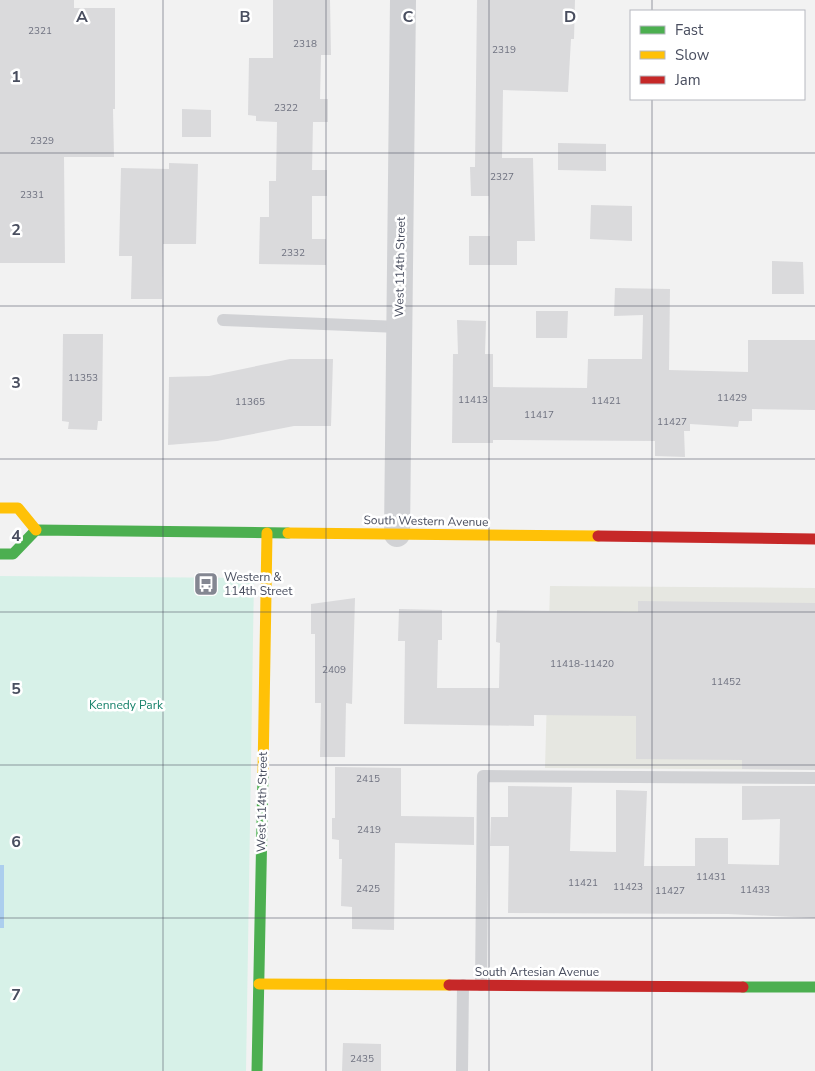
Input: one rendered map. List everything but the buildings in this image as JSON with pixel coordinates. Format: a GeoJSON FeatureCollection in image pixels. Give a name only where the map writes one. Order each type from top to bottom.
{"type":"FeatureCollection","features":[{"type":"Feature","properties":{"kind":"street","name":"West 114th Street"},"geometry":{"type":"LineString","coordinates":[[396,534],[403,0]]}},
{"type":"Feature","properties":{"kind":"street"},"geometry":{"type":"LineString","coordinates":[[0,508],[18,508],[36,530],[13,554],[0,554]]}},
{"type":"Feature","properties":{"kind":"street","name":"South Western Avenue"},"geometry":{"type":"LineString","coordinates":[[36,530],[815,539]]}},
{"type":"Feature","properties":{"kind":"street","name":"West 114th Street"},"geometry":{"type":"LineString","coordinates":[[258,1071],[267,532]]}},
{"type":"Feature","properties":{"kind":"street","name":"South Artesian Avenue"},"geometry":{"type":"LineString","coordinates":[[259,984],[815,987]]}},
{"type":"Feature","properties":{"kind":"lane"},"geometry":{"type":"LineString","coordinates":[[223,320],[399,327]]}},
{"type":"Feature","properties":{"kind":"lane"},"geometry":{"type":"LineString","coordinates":[[481,985],[484,776],[815,778]]}},
{"type":"Feature","properties":{"kind":"lane"},"geometry":{"type":"LineString","coordinates":[[462,1071],[463,985]]}},
{"type":"Feature","properties":{"kind":"shaded area"},"geometry":{"type":"Polygon","coordinates":[[[550,586],[815,588],[815,770],[545,768],[550,586]]]}},
{"type":"Feature","properties":{"kind":"green space","name":"Kennedy Park"},"geometry":{"type":"Polygon","coordinates":[[[0,576],[254,578],[246,1071],[0,1071],[0,576]]]}},
{"type":"Feature","properties":{"kind":"water"},"geometry":{"type":"Polygon","coordinates":[[[0,865],[4,865],[4,928],[0,928],[0,865]]]}},
{"type":"Feature","properties":{"kind":"traffic: fast"},"geometry":{"type":"LineString","coordinates":[[0,554],[13,554],[36,530],[288,533]]}},
{"type":"Feature","properties":{"kind":"traffic: fast"},"geometry":{"type":"LineString","coordinates":[[257,1071],[263,774]]}},
{"type":"Feature","properties":{"kind":"traffic: fast"},"geometry":{"type":"LineString","coordinates":[[743,987],[815,987]]}},
{"type":"Feature","properties":{"kind":"traffic: slow"},"geometry":{"type":"LineString","coordinates":[[0,508],[18,508],[36,530]]}},
{"type":"Feature","properties":{"kind":"traffic: slow"},"geometry":{"type":"LineString","coordinates":[[263,774],[267,533]]}},
{"type":"Feature","properties":{"kind":"traffic: slow"},"geometry":{"type":"LineString","coordinates":[[288,533],[598,536]]}},
{"type":"Feature","properties":{"kind":"traffic: slow"},"geometry":{"type":"LineString","coordinates":[[259,984],[449,985]]}},
{"type":"Feature","properties":{"kind":"traffic: jam"},"geometry":{"type":"LineString","coordinates":[[598,536],[815,539]]}},
{"type":"Feature","properties":{"kind":"traffic: jam"},"geometry":{"type":"LineString","coordinates":[[449,985],[743,987]]}},
{"type":"Feature","properties":{"kind":"place","name":"Western & 114th Street"},"geometry":{"type":"Point","coordinates":[206,584]}}]}
